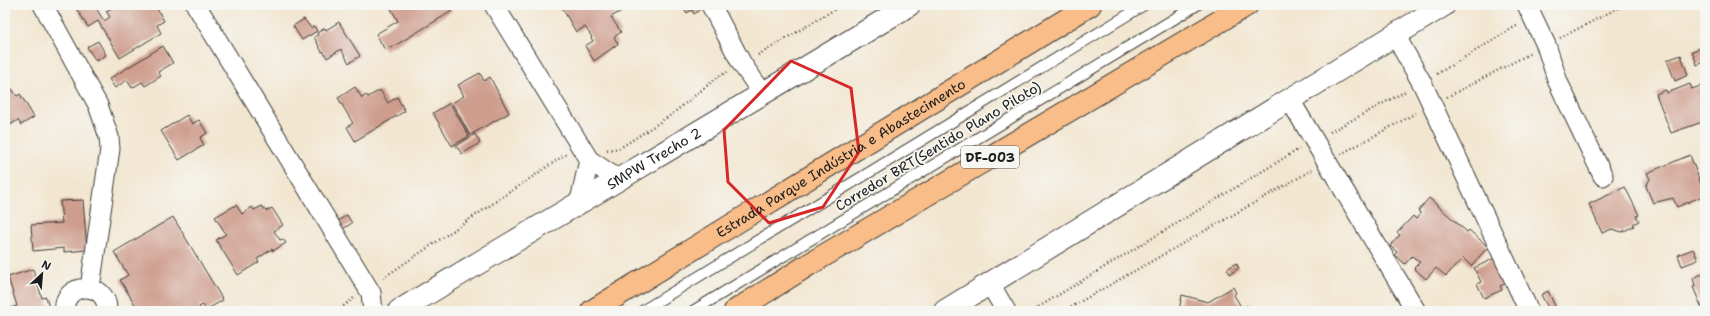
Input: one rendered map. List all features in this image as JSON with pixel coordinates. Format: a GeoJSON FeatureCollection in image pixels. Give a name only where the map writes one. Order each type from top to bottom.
{"type":"FeatureCollection","features":[{"type":"Feature","properties":{"kind":"highway","name":"Estrada Parque Indústria e Abastecimento"},"geometry":{"type":"LineString","coordinates":[[592,311],[1090,5]]}},
{"type":"Feature","properties":{"kind":"highway","name":"DF-003"},"geometry":{"type":"LineString","coordinates":[[735,311],[814,261],[1247,5]]}},
{"type":"Feature","properties":{"kind":"street"},"geometry":{"type":"LineString","coordinates":[[43,5],[98,104],[109,137],[110,149],[90,288]]}},
{"type":"Feature","properties":{"kind":"street"},"geometry":{"type":"LineString","coordinates":[[196,5],[371,292],[374,311]]}},
{"type":"Feature","properties":{"kind":"street"},"geometry":{"type":"LineString","coordinates":[[494,5],[589,160],[619,180]]}},
{"type":"Feature","properties":{"kind":"street"},"geometry":{"type":"LineString","coordinates":[[711,5],[742,64],[763,94]]}},
{"type":"Feature","properties":{"kind":"street","name":"SMPW Trecho 2"},"geometry":{"type":"LineString","coordinates":[[398,311],[580,201],[619,180],[763,94],[909,5]]}},
{"type":"Feature","properties":{"kind":"street"},"geometry":{"type":"LineString","coordinates":[[945,311],[1444,5]]}},
{"type":"Feature","properties":{"kind":"street"},"geometry":{"type":"LineString","coordinates":[[1530,11],[1546,45],[1558,82],[1603,176]]}},
{"type":"Feature","properties":{"kind":"street"},"geometry":{"type":"LineString","coordinates":[[1395,35],[1422,83],[1529,311]]}},
{"type":"Feature","properties":{"kind":"street"},"geometry":{"type":"LineString","coordinates":[[1290,100],[1313,141],[1416,311]]}},
{"type":"Feature","properties":{"kind":"street"},"geometry":{"type":"LineString","coordinates":[[580,201],[589,160]]}},
{"type":"Feature","properties":{"kind":"street"},"geometry":{"type":"LineString","coordinates":[[990,284],[1006,311]]}},
{"type":"Feature","properties":{"kind":"street"},"geometry":{"type":"LineString","coordinates":[[65,311],[66,301],[70,294],[83,288],[97,290],[106,302],[107,311]]}},
{"type":"Feature","properties":{"kind":"street"},"geometry":{"type":"LineString","coordinates":[[371,292],[398,311]]}},
{"type":"Feature","properties":{"kind":"lane"},"geometry":{"type":"LineString","coordinates":[[642,311],[1144,5]]}},
{"type":"Feature","properties":{"kind":"lane","name":"Corredor BRT(Sentido Plano Piloto)"},"geometry":{"type":"LineString","coordinates":[[693,311],[1197,5]]}},
{"type":"Feature","properties":{"kind":"path"},"geometry":{"type":"LineString","coordinates":[[1032,311],[1313,141],[1422,83],[1530,11]]}},
{"type":"Feature","properties":{"kind":"highlighted area"},"geometry":{"type":"Polygon","coordinates":[[[791,61],[851,88],[859,152],[823,207],[769,223],[728,182],[724,130],[791,61]]]}},
{"type":"Feature","properties":{"kind":"building"},"geometry":{"type":"Polygon","coordinates":[[[74,5],[94,5],[104,21],[110,17],[106,11],[117,5],[124,5],[125,8],[130,5],[155,5],[164,21],[157,25],[161,33],[120,58],[98,21],[88,27],[74,5]]]}},
{"type":"Feature","properties":{"kind":"building"},"geometry":{"type":"Polygon","coordinates":[[[389,5],[448,5],[452,11],[391,48],[390,47],[385,50],[376,34],[398,21],[389,5]]]}},
{"type":"Feature","properties":{"kind":"building"},"geometry":{"type":"Polygon","coordinates":[[[626,5],[624,6],[625,9],[611,17],[621,32],[614,37],[618,44],[594,61],[585,46],[593,41],[591,38],[592,37],[585,27],[576,32],[561,6],[626,5]]]}},
{"type":"Feature","properties":{"kind":"building"},"geometry":{"type":"Polygon","coordinates":[[[682,5],[706,5],[694,14],[692,10],[687,13],[682,5]]]}},
{"type":"Feature","properties":{"kind":"building"},"geometry":{"type":"Polygon","coordinates":[[[304,19],[311,28],[314,26],[317,31],[302,40],[293,26],[304,19]]]}},
{"type":"Feature","properties":{"kind":"building"},"geometry":{"type":"Polygon","coordinates":[[[339,22],[360,56],[349,63],[341,49],[327,58],[314,37],[325,28],[326,30],[339,22]]]}},
{"type":"Feature","properties":{"kind":"building"},"geometry":{"type":"Polygon","coordinates":[[[98,41],[106,55],[96,61],[87,47],[98,41]]]}},
{"type":"Feature","properties":{"kind":"building"},"geometry":{"type":"Polygon","coordinates":[[[163,46],[173,63],[158,72],[161,76],[145,86],[142,82],[132,88],[127,80],[115,88],[109,79],[163,46]]]}},
{"type":"Feature","properties":{"kind":"building"},"geometry":{"type":"Polygon","coordinates":[[[1703,47],[1705,52],[1705,62],[1697,65],[1692,51],[1703,47]]]}},
{"type":"Feature","properties":{"kind":"building"},"geometry":{"type":"Polygon","coordinates":[[[1681,55],[1688,75],[1675,81],[1667,60],[1681,55]]]}},
{"type":"Feature","properties":{"kind":"building"},"geometry":{"type":"Polygon","coordinates":[[[480,73],[484,81],[490,77],[509,113],[470,135],[452,103],[464,96],[458,85],[480,73]]]}},
{"type":"Feature","properties":{"kind":"building"},"geometry":{"type":"Polygon","coordinates":[[[1690,84],[1692,89],[1703,85],[1705,90],[1705,121],[1671,133],[1656,94],[1666,90],[1667,93],[1690,84]]]}},
{"type":"Feature","properties":{"kind":"building"},"geometry":{"type":"Polygon","coordinates":[[[355,87],[362,98],[366,95],[368,97],[380,90],[388,103],[397,97],[405,111],[355,141],[347,127],[353,123],[338,98],[355,87]]]}},
{"type":"Feature","properties":{"kind":"building"},"geometry":{"type":"Polygon","coordinates":[[[12,89],[17,96],[20,94],[34,117],[21,125],[18,120],[7,127],[5,124],[5,93],[12,89]]]}},
{"type":"Feature","properties":{"kind":"building"},"geometry":{"type":"Polygon","coordinates":[[[450,103],[469,136],[452,146],[433,113],[450,103]]]}},
{"type":"Feature","properties":{"kind":"building"},"geometry":{"type":"Polygon","coordinates":[[[187,115],[192,124],[199,120],[207,133],[200,138],[204,145],[179,160],[161,131],[187,115]]]}},
{"type":"Feature","properties":{"kind":"building"},"geometry":{"type":"Polygon","coordinates":[[[475,134],[480,143],[462,154],[456,146],[475,134]]]}},
{"type":"Feature","properties":{"kind":"building"},"geometry":{"type":"Polygon","coordinates":[[[1690,155],[1705,195],[1677,207],[1673,198],[1653,203],[1646,186],[1650,179],[1647,173],[1690,155]]]}},
{"type":"Feature","properties":{"kind":"building"},"geometry":{"type":"Polygon","coordinates":[[[1625,187],[1639,215],[1636,216],[1639,221],[1633,224],[1634,226],[1622,232],[1612,229],[1602,233],[1589,204],[1625,187]]]}},
{"type":"Feature","properties":{"kind":"building"},"geometry":{"type":"Polygon","coordinates":[[[1429,198],[1467,232],[1469,230],[1488,247],[1471,266],[1463,258],[1446,276],[1436,268],[1426,279],[1414,268],[1420,262],[1412,256],[1405,264],[1395,255],[1397,252],[1390,246],[1400,235],[1397,233],[1413,216],[1416,219],[1421,213],[1418,211],[1429,198]]]}},
{"type":"Feature","properties":{"kind":"building"},"geometry":{"type":"Polygon","coordinates":[[[83,200],[87,250],[64,252],[64,248],[33,251],[31,225],[62,223],[60,201],[83,200]]]}},
{"type":"Feature","properties":{"kind":"building"},"geometry":{"type":"Polygon","coordinates":[[[236,205],[242,214],[252,207],[254,210],[262,206],[266,211],[272,208],[283,225],[274,231],[280,240],[283,239],[286,243],[273,251],[272,249],[257,259],[259,262],[238,275],[216,240],[226,234],[215,217],[236,205]]]}},
{"type":"Feature","properties":{"kind":"building"},"geometry":{"type":"Polygon","coordinates":[[[347,215],[352,223],[338,232],[333,224],[347,215]]]}},
{"type":"Feature","properties":{"kind":"building"},"geometry":{"type":"Polygon","coordinates":[[[173,217],[223,300],[206,310],[203,305],[199,307],[202,311],[139,311],[120,280],[128,275],[114,252],[173,217]]]}},
{"type":"Feature","properties":{"kind":"building"},"geometry":{"type":"Polygon","coordinates":[[[1693,249],[1698,260],[1682,266],[1678,255],[1693,249]]]}},
{"type":"Feature","properties":{"kind":"building"},"geometry":{"type":"Polygon","coordinates":[[[1499,256],[1511,281],[1500,286],[1502,290],[1484,298],[1477,284],[1481,282],[1474,268],[1499,256]]]}},
{"type":"Feature","properties":{"kind":"building"},"geometry":{"type":"Polygon","coordinates":[[[1236,263],[1239,268],[1230,274],[1227,269],[1236,263]]]}},
{"type":"Feature","properties":{"kind":"building"},"geometry":{"type":"Polygon","coordinates":[[[33,269],[42,298],[46,297],[50,311],[5,311],[17,306],[8,277],[33,269]]]}},
{"type":"Feature","properties":{"kind":"building"},"geometry":{"type":"Polygon","coordinates":[[[1702,274],[1705,283],[1705,311],[1695,311],[1702,308],[1693,287],[1695,286],[1693,278],[1702,274]]]}},
{"type":"Feature","properties":{"kind":"building"},"geometry":{"type":"Polygon","coordinates":[[[1233,287],[1236,293],[1234,295],[1240,305],[1229,311],[1179,311],[1182,295],[1208,302],[1233,287]]]}},
{"type":"Feature","properties":{"kind":"building"},"geometry":{"type":"Polygon","coordinates":[[[1548,291],[1556,308],[1550,311],[1541,295],[1548,291]]]}},
{"type":"Feature","properties":{"kind":"building"},"geometry":{"type":"Polygon","coordinates":[[[1247,305],[1250,311],[1234,311],[1240,307],[1242,309],[1247,305]]]}}]}
